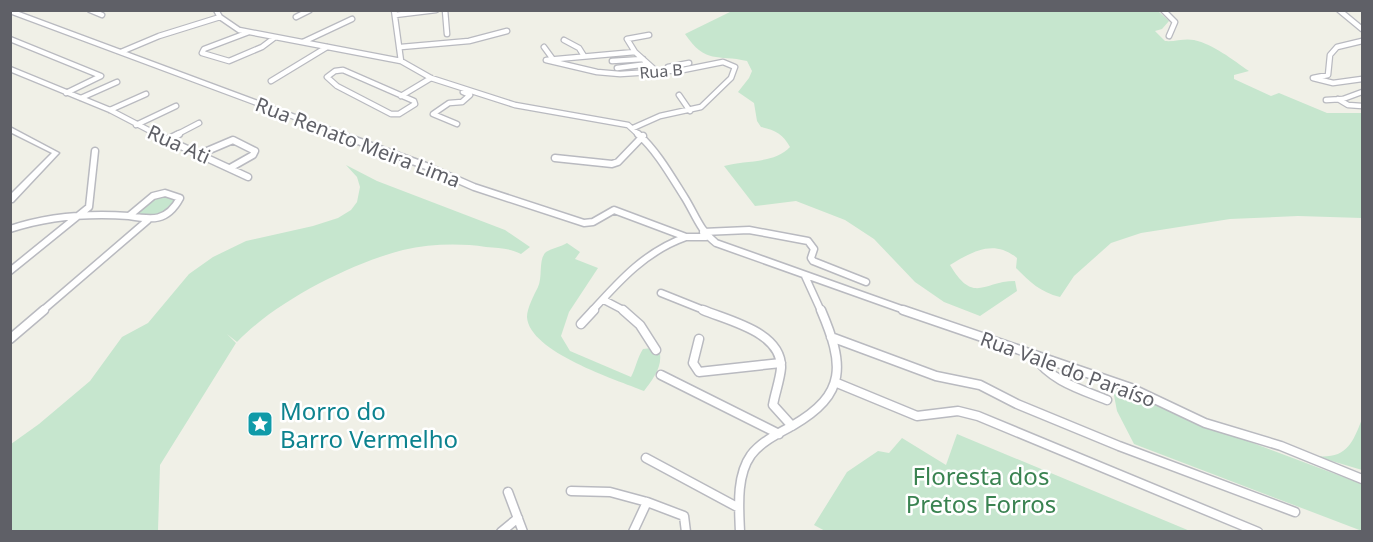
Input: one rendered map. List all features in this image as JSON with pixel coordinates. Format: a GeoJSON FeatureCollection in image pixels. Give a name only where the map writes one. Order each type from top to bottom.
{"type":"FeatureCollection","features":[{"type":"Feature","properties":{"kind":"street"},"geometry":{"type":"LineString","coordinates":[[90,10],[102,15]]}},
{"type":"Feature","properties":{"kind":"street"},"geometry":{"type":"LineString","coordinates":[[216,10],[220,17],[236,29],[401,61],[431,78],[515,105],[621,122],[643,136],[685,198],[704,234]]}},
{"type":"Feature","properties":{"kind":"street"},"geometry":{"type":"LineString","coordinates":[[296,17],[310,10]]}},
{"type":"Feature","properties":{"kind":"street"},"geometry":{"type":"LineString","coordinates":[[401,61],[394,13],[435,10]]}},
{"type":"Feature","properties":{"kind":"street"},"geometry":{"type":"LineString","coordinates":[[445,10],[447,34]]}},
{"type":"Feature","properties":{"kind":"street"},"geometry":{"type":"LineString","coordinates":[[1163,10],[1175,22],[1169,36]]}},
{"type":"Feature","properties":{"kind":"street"},"geometry":{"type":"LineString","coordinates":[[1339,10],[1362,29]]}},
{"type":"Feature","properties":{"kind":"street","name":"Rua Renato Meira Lima"},"geometry":{"type":"LineString","coordinates":[[10,11],[426,166],[474,187],[584,223],[593,223],[607,211],[614,210],[686,237],[743,230],[803,239],[813,246],[813,261],[866,282]]}},
{"type":"Feature","properties":{"kind":"street"},"geometry":{"type":"LineString","coordinates":[[121,52],[159,36],[220,17]]}},
{"type":"Feature","properties":{"kind":"street"},"geometry":{"type":"LineString","coordinates":[[1349,18],[1362,19]]}},
{"type":"Feature","properties":{"kind":"street"},"geometry":{"type":"LineString","coordinates":[[301,43],[352,19]]}},
{"type":"Feature","properties":{"kind":"street"},"geometry":{"type":"LineString","coordinates":[[400,47],[469,41],[507,31]]}},
{"type":"Feature","properties":{"kind":"street"},"geometry":{"type":"LineString","coordinates":[[249,32],[204,49],[202,53],[229,61],[262,47],[274,38]]}},
{"type":"Feature","properties":{"kind":"street"},"geometry":{"type":"LineString","coordinates":[[649,35],[627,39],[633,52],[643,58],[654,71],[689,63]]}},
{"type":"Feature","properties":{"kind":"street"},"geometry":{"type":"LineString","coordinates":[[10,39],[101,76],[66,93]]}},
{"type":"Feature","properties":{"kind":"street"},"geometry":{"type":"LineString","coordinates":[[564,40],[579,48],[584,56]]}},
{"type":"Feature","properties":{"kind":"street"},"geometry":{"type":"LineString","coordinates":[[1362,41],[1341,44],[1334,48],[1331,52],[1328,75],[1313,78],[1333,83],[1362,79]]}},
{"type":"Feature","properties":{"kind":"street"},"geometry":{"type":"LineString","coordinates":[[271,81],[327,47]]}},
{"type":"Feature","properties":{"kind":"street"},"geometry":{"type":"LineString","coordinates":[[544,47],[552,58]]}},
{"type":"Feature","properties":{"kind":"street","name":"Rua B"},"geometry":{"type":"LineString","coordinates":[[633,52],[547,60],[597,72],[627,74],[694,68],[723,62],[735,67],[731,78],[705,104],[690,111],[660,116],[633,128]]}},
{"type":"Feature","properties":{"kind":"street"},"geometry":{"type":"LineString","coordinates":[[612,61],[643,58]]}},
{"type":"Feature","properties":{"kind":"street"},"geometry":{"type":"LineString","coordinates":[[617,68],[648,64]]}},
{"type":"Feature","properties":{"kind":"street","name":"Rua Ati"},"geometry":{"type":"LineString","coordinates":[[10,69],[110,110],[136,125],[248,177]]}},
{"type":"Feature","properties":{"kind":"street"},"geometry":{"type":"LineString","coordinates":[[343,70],[400,96],[414,101],[415,104],[394,115],[337,86],[327,75],[343,70]]}},
{"type":"Feature","properties":{"kind":"street"},"geometry":{"type":"LineString","coordinates":[[400,96],[431,78]]}},
{"type":"Feature","properties":{"kind":"street"},"geometry":{"type":"LineString","coordinates":[[81,98],[117,82]]}},
{"type":"Feature","properties":{"kind":"street"},"geometry":{"type":"LineString","coordinates":[[457,124],[433,114],[446,104],[462,102],[470,94],[460,91],[462,89]]}},
{"type":"Feature","properties":{"kind":"street"},"geometry":{"type":"LineString","coordinates":[[1326,100],[1362,92]]}},
{"type":"Feature","properties":{"kind":"street","name":"Rua Ati"},"geometry":{"type":"LineString","coordinates":[[110,110],[146,94]]}},
{"type":"Feature","properties":{"kind":"street"},"geometry":{"type":"LineString","coordinates":[[679,94],[690,111]]}},
{"type":"Feature","properties":{"kind":"street"},"geometry":{"type":"LineString","coordinates":[[1338,99],[1348,105],[1362,106]]}},
{"type":"Feature","properties":{"kind":"street"},"geometry":{"type":"LineString","coordinates":[[136,125],[176,106]]}},
{"type":"Feature","properties":{"kind":"street"},"geometry":{"type":"LineString","coordinates":[[167,140],[199,123]]}},
{"type":"Feature","properties":{"kind":"street"},"geometry":{"type":"LineString","coordinates":[[10,129],[56,153],[10,200]]}},
{"type":"Feature","properties":{"kind":"street"},"geometry":{"type":"LineString","coordinates":[[555,158],[612,164],[618,162],[643,136]]}},
{"type":"Feature","properties":{"kind":"street"},"geometry":{"type":"LineString","coordinates":[[200,154],[233,140],[255,151],[253,155],[230,168]]}},
{"type":"Feature","properties":{"kind":"street"},"geometry":{"type":"LineString","coordinates":[[10,271],[80,217],[90,204],[95,151]]}},
{"type":"Feature","properties":{"kind":"street"},"geometry":{"type":"LineString","coordinates":[[10,339],[148,220],[163,216],[179,202],[180,198],[171,193],[159,193],[129,216]]}},
{"type":"Feature","properties":{"kind":"street"},"geometry":{"type":"LineString","coordinates":[[10,229],[35,221],[80,217],[129,216],[148,220]]}},
{"type":"Feature","properties":{"kind":"street","name":"Rua Vale do Paraíso"},"geometry":{"type":"LineString","coordinates":[[704,234],[723,246],[805,276],[1131,388],[1205,423],[1293,451],[1362,479]]}},
{"type":"Feature","properties":{"kind":"street"},"geometry":{"type":"LineString","coordinates":[[581,324],[647,256],[660,247],[686,237]]}},
{"type":"Feature","properties":{"kind":"street"},"geometry":{"type":"LineString","coordinates":[[740,531],[739,508],[743,478],[751,454],[816,411],[837,383],[836,360],[831,337],[805,276]]}},
{"type":"Feature","properties":{"kind":"street"},"geometry":{"type":"LineString","coordinates":[[661,293],[757,332],[771,342],[781,363],[781,377],[773,405],[792,426]]}},
{"type":"Feature","properties":{"kind":"street"},"geometry":{"type":"LineString","coordinates":[[604,300],[630,313],[656,350]]}},
{"type":"Feature","properties":{"kind":"street"},"geometry":{"type":"LineString","coordinates":[[831,337],[936,376],[980,385],[1017,404],[1109,442],[1295,512]]}},
{"type":"Feature","properties":{"kind":"street"},"geometry":{"type":"LineString","coordinates":[[699,339],[693,363],[699,372],[710,374],[781,363]]}},
{"type":"Feature","properties":{"kind":"street"},"geometry":{"type":"LineString","coordinates":[[1034,356],[1038,363],[1052,375],[1107,400]]}},
{"type":"Feature","properties":{"kind":"street"},"geometry":{"type":"LineString","coordinates":[[661,375],[779,434]]}},
{"type":"Feature","properties":{"kind":"street"},"geometry":{"type":"LineString","coordinates":[[837,383],[917,416],[958,411],[978,416],[1258,531]]}},
{"type":"Feature","properties":{"kind":"street"},"geometry":{"type":"LineString","coordinates":[[646,458],[739,508]]}},
{"type":"Feature","properties":{"kind":"street"},"geometry":{"type":"LineString","coordinates":[[571,491],[599,489],[618,492],[647,502],[684,516],[686,531]]}},
{"type":"Feature","properties":{"kind":"street"},"geometry":{"type":"LineString","coordinates":[[508,492],[523,531]]}},
{"type":"Feature","properties":{"kind":"street"},"geometry":{"type":"LineString","coordinates":[[645,531],[634,530],[647,502]]}},
{"type":"Feature","properties":{"kind":"street"},"geometry":{"type":"LineString","coordinates":[[501,531],[518,518]]}},
{"type":"Feature","properties":{"kind":"green space"},"geometry":{"type":"Polygon","coordinates":[[[732,11],[1158,11],[1169,21],[1162,29],[1155,31],[1165,41],[1194,40],[1216,49],[1249,71],[1234,75],[1234,79],[1271,96],[1279,93],[1327,113],[1362,113],[1362,218],[1298,216],[1230,219],[1141,233],[1111,243],[1074,276],[1060,297],[1031,282],[1016,268],[1017,258],[1008,252],[992,248],[984,249],[967,255],[950,265],[958,277],[973,288],[1015,281],[1017,291],[980,316],[944,302],[915,282],[874,239],[845,220],[796,201],[755,206],[724,166],[768,159],[790,147],[778,133],[761,127],[757,121],[754,103],[738,92],[752,71],[747,61],[706,54],[692,44],[685,34],[732,11]]]}},
{"type":"Feature","properties":{"kind":"green space"},"geometry":{"type":"Polygon","coordinates":[[[346,165],[377,181],[505,230],[530,247],[521,254],[504,249],[434,245],[382,256],[337,275],[292,299],[253,327],[237,342],[227,334],[236,343],[160,465],[158,531],[11,531],[11,444],[39,424],[90,381],[122,337],[148,323],[189,274],[213,257],[246,241],[313,226],[338,218],[351,210],[357,202],[360,187],[357,177],[346,165]]]}},
{"type":"Feature","properties":{"kind":"green space"},"geometry":{"type":"Polygon","coordinates":[[[158,194],[179,200],[160,216],[131,216],[158,194]]]}},
{"type":"Feature","properties":{"kind":"green space"},"geometry":{"type":"Polygon","coordinates":[[[567,243],[580,252],[575,259],[598,268],[569,312],[561,336],[570,351],[631,377],[643,349],[652,348],[660,354],[660,359],[656,374],[644,391],[576,363],[542,342],[531,330],[527,313],[539,283],[544,255],[567,243]]]}},
{"type":"Feature","properties":{"kind":"green space"},"geometry":{"type":"Polygon","coordinates":[[[1112,385],[1139,393],[1229,434],[1362,484],[1362,531],[1134,444],[1117,411],[1112,385]]]}},
{"type":"Feature","properties":{"kind":"green space"},"geometry":{"type":"Polygon","coordinates":[[[1362,419],[1362,470],[1315,456],[1334,455],[1341,452],[1351,443],[1362,419]]]}},
{"type":"Feature","properties":{"kind":"green space","name":"Floresta dos Pretos Forros"},"geometry":{"type":"Polygon","coordinates":[[[957,434],[1190,531],[827,532],[814,525],[847,472],[878,451],[889,453],[902,438],[946,465],[957,434]]]}},
{"type":"Feature","properties":{"kind":"place","name":"Morro do Barro Vermelho"},"geometry":{"type":"Point","coordinates":[260,424]}}]}
